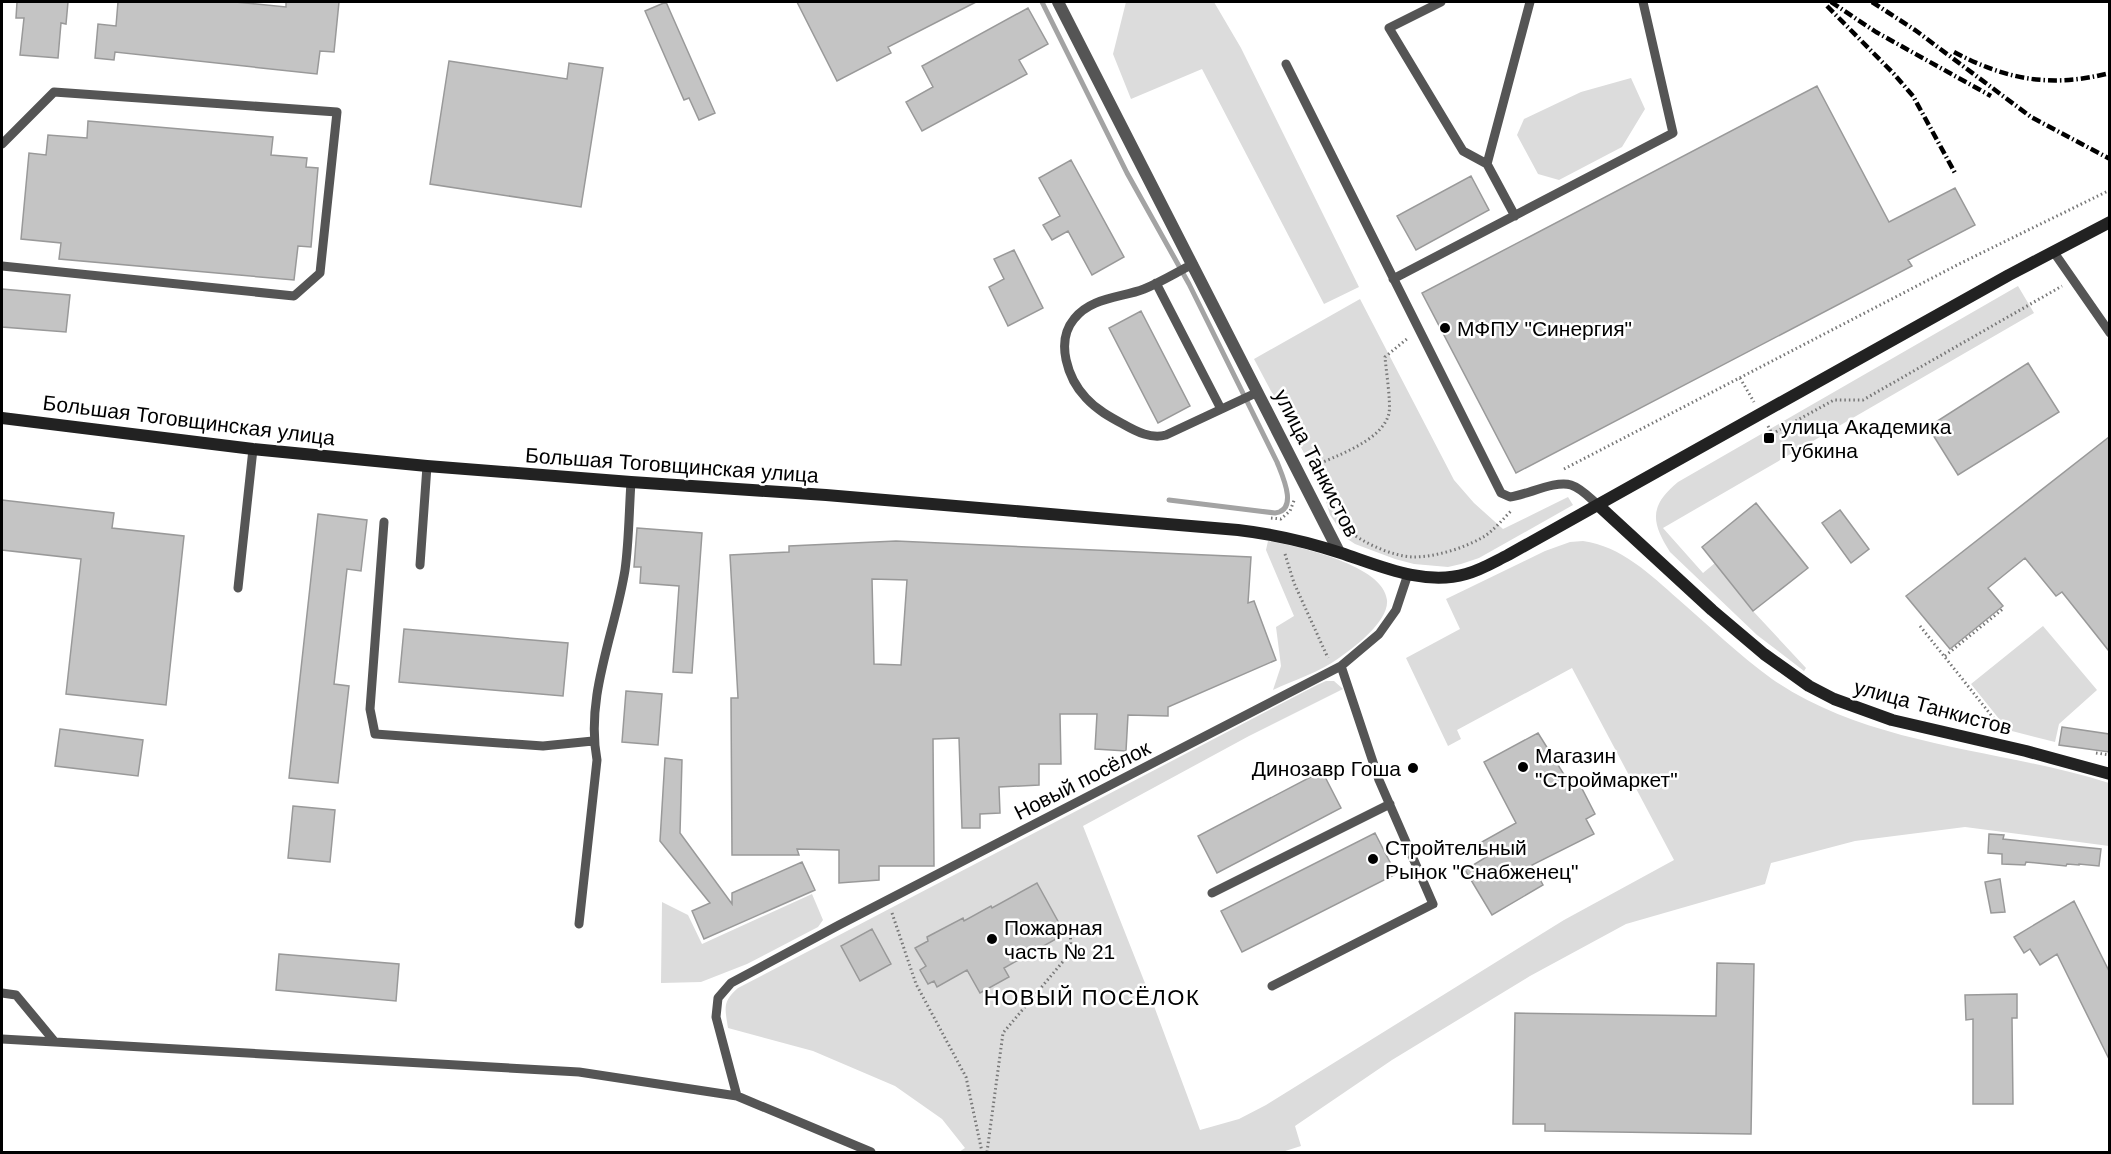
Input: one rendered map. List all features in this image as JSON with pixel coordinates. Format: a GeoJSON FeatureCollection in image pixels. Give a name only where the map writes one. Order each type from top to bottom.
{"type":"FeatureCollection","features":[{"type":"Feature","properties":{"kind":"street","name":"улица Танкистов"},"geometry":{"type":"LineString","coordinates":[[1058,2],[1339,552],[1377,567],[1408,574],[1442,577],[1464,575],[1508,555],[1598,505],[1712,610],[1764,654],[1809,686],[1860,710],[1892,720],[2026,751],[2109,774]]}},
{"type":"Feature","properties":{"kind":"street"},"geometry":{"type":"LineString","coordinates":[[1598,505],[2109,222]]}},
{"type":"Feature","properties":{"kind":"street","name":"Большая Тоговщинская улица"},"geometry":{"type":"LineString","coordinates":[[2,418],[427,466],[631,483],[826,495],[1271,534],[1339,552]]}},
{"type":"Feature","properties":{"kind":"lane"},"geometry":{"type":"LineString","coordinates":[[1441,2],[1389,28],[1463,151],[1487,164],[1515,216]]}},
{"type":"Feature","properties":{"kind":"lane"},"geometry":{"type":"LineString","coordinates":[[1487,164],[1530,2]]}},
{"type":"Feature","properties":{"kind":"lane"},"geometry":{"type":"LineString","coordinates":[[1393,279],[1673,133],[1643,2]]}},
{"type":"Feature","properties":{"kind":"lane"},"geometry":{"type":"LineString","coordinates":[[1286,64],[1502,493],[1510,497],[1569,484],[1578,488],[1598,505]]}},
{"type":"Feature","properties":{"kind":"lane"},"geometry":{"type":"LineString","coordinates":[[2,144],[54,92],[337,112],[320,273],[294,296],[2,266]]}},
{"type":"Feature","properties":{"kind":"lane"},"geometry":{"type":"LineString","coordinates":[[2053,251],[2109,333]]}},
{"type":"Feature","properties":{"kind":"lane"},"geometry":{"type":"LineString","coordinates":[[1193,264],[1137,292],[1100,301],[1075,317],[1065,343],[1072,378],[1085,397],[1104,413],[1150,436],[1166,435],[1258,392]]}},
{"type":"Feature","properties":{"kind":"lane"},"geometry":{"type":"LineString","coordinates":[[1156,283],[1221,409]]}},
{"type":"Feature","properties":{"kind":"lane"},"geometry":{"type":"LineString","coordinates":[[238,588],[253,448]]}},
{"type":"Feature","properties":{"kind":"lane"},"geometry":{"type":"LineString","coordinates":[[420,565],[427,466]]}},
{"type":"Feature","properties":{"kind":"lane"},"geometry":{"type":"LineString","coordinates":[[579,924],[597,760],[593,741],[598,689],[625,570],[631,483]]}},
{"type":"Feature","properties":{"kind":"lane"},"geometry":{"type":"LineString","coordinates":[[384,522],[370,709],[375,734],[543,746],[593,741]]}},
{"type":"Feature","properties":{"kind":"lane","name":"Новый посёлок"},"geometry":{"type":"LineString","coordinates":[[737,1096],[716,1017],[717,998],[731,984],[839,925],[1337,668],[1379,634],[1396,610],[1408,574]]}},
{"type":"Feature","properties":{"kind":"lane"},"geometry":{"type":"LineString","coordinates":[[1272,986],[1433,904],[1380,780],[1337,668]]}},
{"type":"Feature","properties":{"kind":"lane"},"geometry":{"type":"LineString","coordinates":[[1212,893],[1390,804]]}},
{"type":"Feature","properties":{"kind":"lane"},"geometry":{"type":"LineString","coordinates":[[2,993],[16,995],[55,1042]]}},
{"type":"Feature","properties":{"kind":"lane"},"geometry":{"type":"LineString","coordinates":[[2,1039],[579,1072],[737,1096],[871,1152]]}},
{"type":"Feature","properties":{"kind":"path"},"geometry":{"type":"LineString","coordinates":[[1557,473],[1960,263],[2109,190]]}},
{"type":"Feature","properties":{"kind":"path"},"geometry":{"type":"LineString","coordinates":[[1740,378],[1773,434],[1834,400],[1863,400],[2073,279]]}},
{"type":"Feature","properties":{"kind":"path"},"geometry":{"type":"LineString","coordinates":[[1298,472],[1355,447],[1378,432],[1389,413],[1385,357],[1419,330]]}},
{"type":"Feature","properties":{"kind":"path"},"geometry":{"type":"LineString","coordinates":[[1310,467],[1316,477]]}},
{"type":"Feature","properties":{"kind":"path"},"geometry":{"type":"LineString","coordinates":[[1343,526],[1354,536],[1379,548],[1412,557],[1444,552],[1484,537],[1529,493]]}},
{"type":"Feature","properties":{"kind":"path"},"geometry":{"type":"LineString","coordinates":[[1296,494],[1290,511],[1281,519],[1271,518],[1272,544],[1286,555],[1294,583],[1337,668]]}},
{"type":"Feature","properties":{"kind":"path"},"geometry":{"type":"LineString","coordinates":[[1944,656],[2004,608]]}},
{"type":"Feature","properties":{"kind":"path"},"geometry":{"type":"LineString","coordinates":[[1920,626],[2007,734]]}},
{"type":"Feature","properties":{"kind":"path"},"geometry":{"type":"LineString","coordinates":[[2089,752],[2109,755]]}},
{"type":"Feature","properties":{"kind":"path"},"geometry":{"type":"LineString","coordinates":[[888,900],[916,984],[966,1077],[982,1152]]}},
{"type":"Feature","properties":{"kind":"path"},"geometry":{"type":"LineString","coordinates":[[987,1152],[1003,1033],[1071,952],[1070,925]]}},
{"type":"Feature","properties":{"kind":"shaded area"},"geometry":{"type":"Polygon","coordinates":[[[1126,2],[1214,2],[1241,48],[1359,287],[1324,304],[1202,69],[1131,99],[1113,54],[1126,2]]]}},
{"type":"Feature","properties":{"kind":"shaded area"},"geometry":{"type":"Polygon","coordinates":[[[1631,78],[1645,109],[1622,147],[1559,180],[1538,174],[1517,135],[1524,119],[1581,92],[1631,78]]]}},
{"type":"Feature","properties":{"kind":"shaded area"},"geometry":{"type":"Polygon","coordinates":[[[2018,286],[2034,313],[1663,528],[1703,573],[1715,563],[1753,611],[1806,668],[1804,671],[1757,635],[1670,552],[1659,532],[1657,523],[1656,515],[1662,499],[1678,482],[2018,286]]]}},
{"type":"Feature","properties":{"kind":"shaded area"},"geometry":{"type":"Polygon","coordinates":[[[1360,299],[1454,480],[1474,503],[1503,529],[1568,497],[1573,505],[1479,558],[1448,567],[1414,564],[1395,559],[1355,544],[1346,538],[1330,515],[1322,487],[1254,359],[1360,299]]]}},
{"type":"Feature","properties":{"kind":"shaded area"},"geometry":{"type":"Polygon","coordinates":[[[1268,541],[1298,547],[1355,567],[1371,577],[1382,588],[1387,600],[1383,616],[1377,625],[1354,647],[1324,668],[1273,690],[1281,666],[1276,627],[1294,616],[1266,550],[1268,541]]]}},
{"type":"Feature","properties":{"kind":"shaded area"},"geometry":{"type":"Polygon","coordinates":[[[1583,541],[1610,549],[1635,563],[1760,670],[1810,702],[1893,733],[2067,771],[2109,783],[2109,846],[1965,827],[1855,841],[1771,863],[1765,884],[1626,924],[1530,976],[1392,1060],[1295,1126],[1301,1146],[1282,1152],[959,1152],[965,1148],[942,1119],[895,1086],[813,1051],[728,1028],[727,1002],[738,988],[1317,685],[1326,681],[1334,681],[1343,689],[1249,736],[1083,826],[1200,1130],[1239,1119],[1266,1105],[1564,920],[1674,860],[1572,668],[1457,730],[1461,739],[1448,746],[1406,658],[1460,629],[1446,599],[1545,551],[1570,542],[1583,541]]]}},
{"type":"Feature","properties":{"kind":"shaded area"},"geometry":{"type":"Polygon","coordinates":[[[2043,626],[2097,690],[2059,724],[2055,742],[2008,730],[1971,684],[2043,626]]]}},
{"type":"Feature","properties":{"kind":"shaded area"},"geometry":{"type":"Polygon","coordinates":[[[812,894],[823,920],[818,927],[747,964],[701,982],[661,983],[662,902],[688,915],[702,944],[812,894]]]}},
{"type":"Feature","properties":{"kind":"building"},"geometry":{"type":"Polygon","coordinates":[[[17,2],[68,2],[66,24],[61,23],[58,58],[20,55],[24,18],[16,18],[17,2]]]}},
{"type":"Feature","properties":{"kind":"building"},"geometry":{"type":"Polygon","coordinates":[[[118,2],[235,2],[286,7],[286,2],[339,2],[334,52],[320,51],[317,74],[115,52],[114,60],[95,58],[98,24],[116,26],[118,2]]]}},
{"type":"Feature","properties":{"kind":"building"},"geometry":{"type":"Polygon","coordinates":[[[666,2],[715,113],[699,120],[689,98],[684,100],[645,11],[666,2]]]}},
{"type":"Feature","properties":{"kind":"building"},"geometry":{"type":"Polygon","coordinates":[[[797,2],[976,2],[888,47],[891,53],[837,81],[797,2]]]}},
{"type":"Feature","properties":{"kind":"building"},"geometry":{"type":"Polygon","coordinates":[[[1028,8],[1048,44],[1019,60],[1027,74],[922,131],[906,102],[933,87],[922,66],[1028,8]]]}},
{"type":"Feature","properties":{"kind":"building"},"geometry":{"type":"Polygon","coordinates":[[[449,61],[567,79],[569,63],[603,68],[581,207],[430,184],[449,61]]]}},
{"type":"Feature","properties":{"kind":"building"},"geometry":{"type":"Polygon","coordinates":[[[1817,86],[1889,222],[1955,188],[1975,225],[1908,260],[1912,266],[1516,473],[1422,293],[1817,86]]]}},
{"type":"Feature","properties":{"kind":"building"},"geometry":{"type":"Polygon","coordinates":[[[88,121],[273,137],[271,155],[307,158],[306,167],[318,168],[311,247],[298,246],[294,280],[59,259],[61,243],[21,239],[29,153],[46,155],[48,135],[87,138],[88,121]]]}},
{"type":"Feature","properties":{"kind":"building"},"geometry":{"type":"Polygon","coordinates":[[[1071,160],[1124,257],[1092,275],[1068,231],[1052,240],[1043,225],[1060,216],[1039,178],[1071,160]]]}},
{"type":"Feature","properties":{"kind":"building"},"geometry":{"type":"Polygon","coordinates":[[[1471,176],[1489,210],[1416,250],[1397,216],[1471,176]]]}},
{"type":"Feature","properties":{"kind":"building"},"geometry":{"type":"Polygon","coordinates":[[[1014,250],[1043,308],[1008,326],[989,287],[1004,279],[994,259],[1014,250]]]}},
{"type":"Feature","properties":{"kind":"building"},"geometry":{"type":"Polygon","coordinates":[[[2,289],[70,295],[66,332],[2,327],[2,289]]]}},
{"type":"Feature","properties":{"kind":"building"},"geometry":{"type":"Polygon","coordinates":[[[1141,311],[1190,406],[1158,423],[1109,328],[1141,311]]]}},
{"type":"Feature","properties":{"kind":"building"},"geometry":{"type":"Polygon","coordinates":[[[2028,363],[2059,412],[1958,475],[1928,427],[2028,363]]]}},
{"type":"Feature","properties":{"kind":"building"},"geometry":{"type":"Polygon","coordinates":[[[2109,437],[2109,651],[2062,592],[2056,596],[2025,558],[1988,588],[2003,606],[1950,649],[1906,596],[2109,437]]]}},
{"type":"Feature","properties":{"kind":"building"},"geometry":{"type":"Polygon","coordinates":[[[2,500],[114,513],[112,528],[184,536],[166,705],[66,694],[81,559],[2,550],[2,500]]]}},
{"type":"Feature","properties":{"kind":"building"},"geometry":{"type":"Polygon","coordinates":[[[1756,503],[1808,568],[1753,611],[1702,547],[1756,503]]]}},
{"type":"Feature","properties":{"kind":"building"},"geometry":{"type":"Polygon","coordinates":[[[1840,510],[1869,549],[1851,563],[1822,523],[1840,510]]]}},
{"type":"Feature","properties":{"kind":"building"},"geometry":{"type":"Polygon","coordinates":[[[318,514],[367,520],[361,571],[347,569],[334,684],[349,686],[338,783],[289,778],[318,514]]]}},
{"type":"Feature","properties":{"kind":"building"},"geometry":{"type":"Polygon","coordinates":[[[637,528],[702,533],[692,673],[673,672],[679,586],[640,583],[641,567],[634,567],[637,528]]]}},
{"type":"Feature","properties":{"kind":"building"},"geometry":{"type":"Polygon","coordinates":[[[896,541],[1251,557],[1248,603],[1254,601],[1276,660],[1168,707],[1168,716],[1128,715],[1126,751],[1095,749],[1097,714],[1060,714],[1061,764],[1039,764],[1039,785],[999,787],[1000,813],[980,814],[980,828],[962,828],[959,738],[933,739],[934,866],[879,866],[879,880],[839,883],[839,850],[797,849],[799,855],[732,855],[731,698],[738,698],[730,555],[789,552],[789,546],[896,541]],[[872,579],[874,664],[901,665],[907,580],[872,579]]]}},
{"type":"Feature","properties":{"kind":"building"},"geometry":{"type":"Polygon","coordinates":[[[404,629],[568,643],[563,696],[399,682],[404,629]]]}},
{"type":"Feature","properties":{"kind":"building"},"geometry":{"type":"Polygon","coordinates":[[[626,691],[662,694],[658,745],[622,742],[626,691]]]}},
{"type":"Feature","properties":{"kind":"building"},"geometry":{"type":"Polygon","coordinates":[[[2062,727],[2109,734],[2109,752],[2059,745],[2062,727]]]}},
{"type":"Feature","properties":{"kind":"building"},"geometry":{"type":"Polygon","coordinates":[[[60,729],[143,740],[138,776],[55,766],[60,729]]]}},
{"type":"Feature","properties":{"kind":"building"},"geometry":{"type":"Polygon","coordinates":[[[1538,733],[1568,781],[1576,777],[1595,814],[1586,819],[1594,834],[1532,865],[1543,885],[1492,915],[1465,870],[1488,856],[1480,843],[1516,823],[1484,762],[1538,733]]]}},
{"type":"Feature","properties":{"kind":"building"},"geometry":{"type":"Polygon","coordinates":[[[665,758],[682,760],[680,833],[732,904],[732,893],[802,862],[815,890],[704,939],[692,911],[710,903],[660,841],[665,758]]]}},
{"type":"Feature","properties":{"kind":"building"},"geometry":{"type":"Polygon","coordinates":[[[1322,771],[1341,808],[1217,873],[1198,836],[1322,771]]]}},
{"type":"Feature","properties":{"kind":"building"},"geometry":{"type":"Polygon","coordinates":[[[293,806],[335,810],[330,862],[288,858],[293,806]]]}},
{"type":"Feature","properties":{"kind":"building"},"geometry":{"type":"Polygon","coordinates":[[[1375,833],[1396,874],[1242,952],[1221,911],[1375,833]]]}},
{"type":"Feature","properties":{"kind":"building"},"geometry":{"type":"Polygon","coordinates":[[[1989,834],[2004,835],[2003,839],[2101,849],[2099,866],[2067,864],[2066,866],[2026,862],[2025,865],[2002,864],[2002,854],[1988,853],[1989,834]]]}},
{"type":"Feature","properties":{"kind":"building"},"geometry":{"type":"Polygon","coordinates":[[[2000,879],[2005,912],[1991,913],[1985,882],[2000,879]]]}},
{"type":"Feature","properties":{"kind":"building","name":"Пожарная часть № 21"},"geometry":{"type":"Polygon","coordinates":[[[1037,883],[1065,934],[1004,968],[1009,977],[980,993],[967,970],[937,987],[934,981],[928,984],[920,970],[926,966],[915,948],[928,941],[927,937],[963,918],[964,921],[991,906],[992,908],[1037,883]]]}},
{"type":"Feature","properties":{"kind":"building"},"geometry":{"type":"Polygon","coordinates":[[[2074,901],[2109,971],[2109,1059],[2057,954],[2040,965],[2030,949],[2024,953],[2014,937],[2074,901]]]}},
{"type":"Feature","properties":{"kind":"building"},"geometry":{"type":"Polygon","coordinates":[[[872,929],[891,964],[860,981],[841,946],[872,929]]]}},
{"type":"Feature","properties":{"kind":"building"},"geometry":{"type":"Polygon","coordinates":[[[279,954],[399,964],[396,1001],[276,990],[279,954]]]}},
{"type":"Feature","properties":{"kind":"building"},"geometry":{"type":"Polygon","coordinates":[[[1717,963],[1754,964],[1751,1134],[1545,1131],[1545,1124],[1513,1124],[1515,1013],[1716,1016],[1717,963]]]}},
{"type":"Feature","properties":{"kind":"building"},"geometry":{"type":"Polygon","coordinates":[[[2017,994],[2017,1018],[2012,1018],[2013,1104],[1973,1104],[1973,1019],[1966,1020],[1965,995],[2017,994]]]}},
{"type":"Feature","properties":{"kind":"waterway"},"geometry":{"type":"LineString","coordinates":[[1042,2],[1127,173],[1189,284],[1277,462],[1287,491],[1286,506],[1275,513],[1169,500]]}},
{"type":"Feature","properties":{"kind":"railway"},"geometry":{"type":"LineString","coordinates":[[1831,2],[1876,32],[1991,96]]}},
{"type":"Feature","properties":{"kind":"railway"},"geometry":{"type":"LineString","coordinates":[[1872,2],[1915,30],[2031,117],[2110,159]]}},
{"type":"Feature","properties":{"kind":"railway"},"geometry":{"type":"LineString","coordinates":[[1827,6],[1913,96],[1955,173]]}},
{"type":"Feature","properties":{"kind":"railway"},"geometry":{"type":"LineString","coordinates":[[1954,52],[1992,69],[2030,79],[2068,80],[2110,73]]}},
{"type":"Feature","properties":{"kind":"place","name":"МФПУ \"Синергия\""},"geometry":{"type":"Point","coordinates":[1445,328]}},
{"type":"Feature","properties":{"kind":"place","name":"улица Академика Губкина"},"geometry":{"type":"Point","coordinates":[1769,438]}},
{"type":"Feature","properties":{"kind":"place","name":"Магазин \"Строймаркет\""},"geometry":{"type":"Point","coordinates":[1523,767]}},
{"type":"Feature","properties":{"kind":"place","name":"Динозавр Гоша"},"geometry":{"type":"Point","coordinates":[1413,768]}},
{"type":"Feature","properties":{"kind":"place","name":"Стройтельный Рынок \"Снабженец\""},"geometry":{"type":"Point","coordinates":[1373,859]}},
{"type":"Feature","properties":{"kind":"place","name":"Пожарная часть № 21"},"geometry":{"type":"Point","coordinates":[992,939]}},
{"type":"Feature","properties":{"kind":"district","name":"НОВЫЙ ПОСЁЛОК"},"geometry":{"type":"Point","coordinates":[1092,997]}}]}
